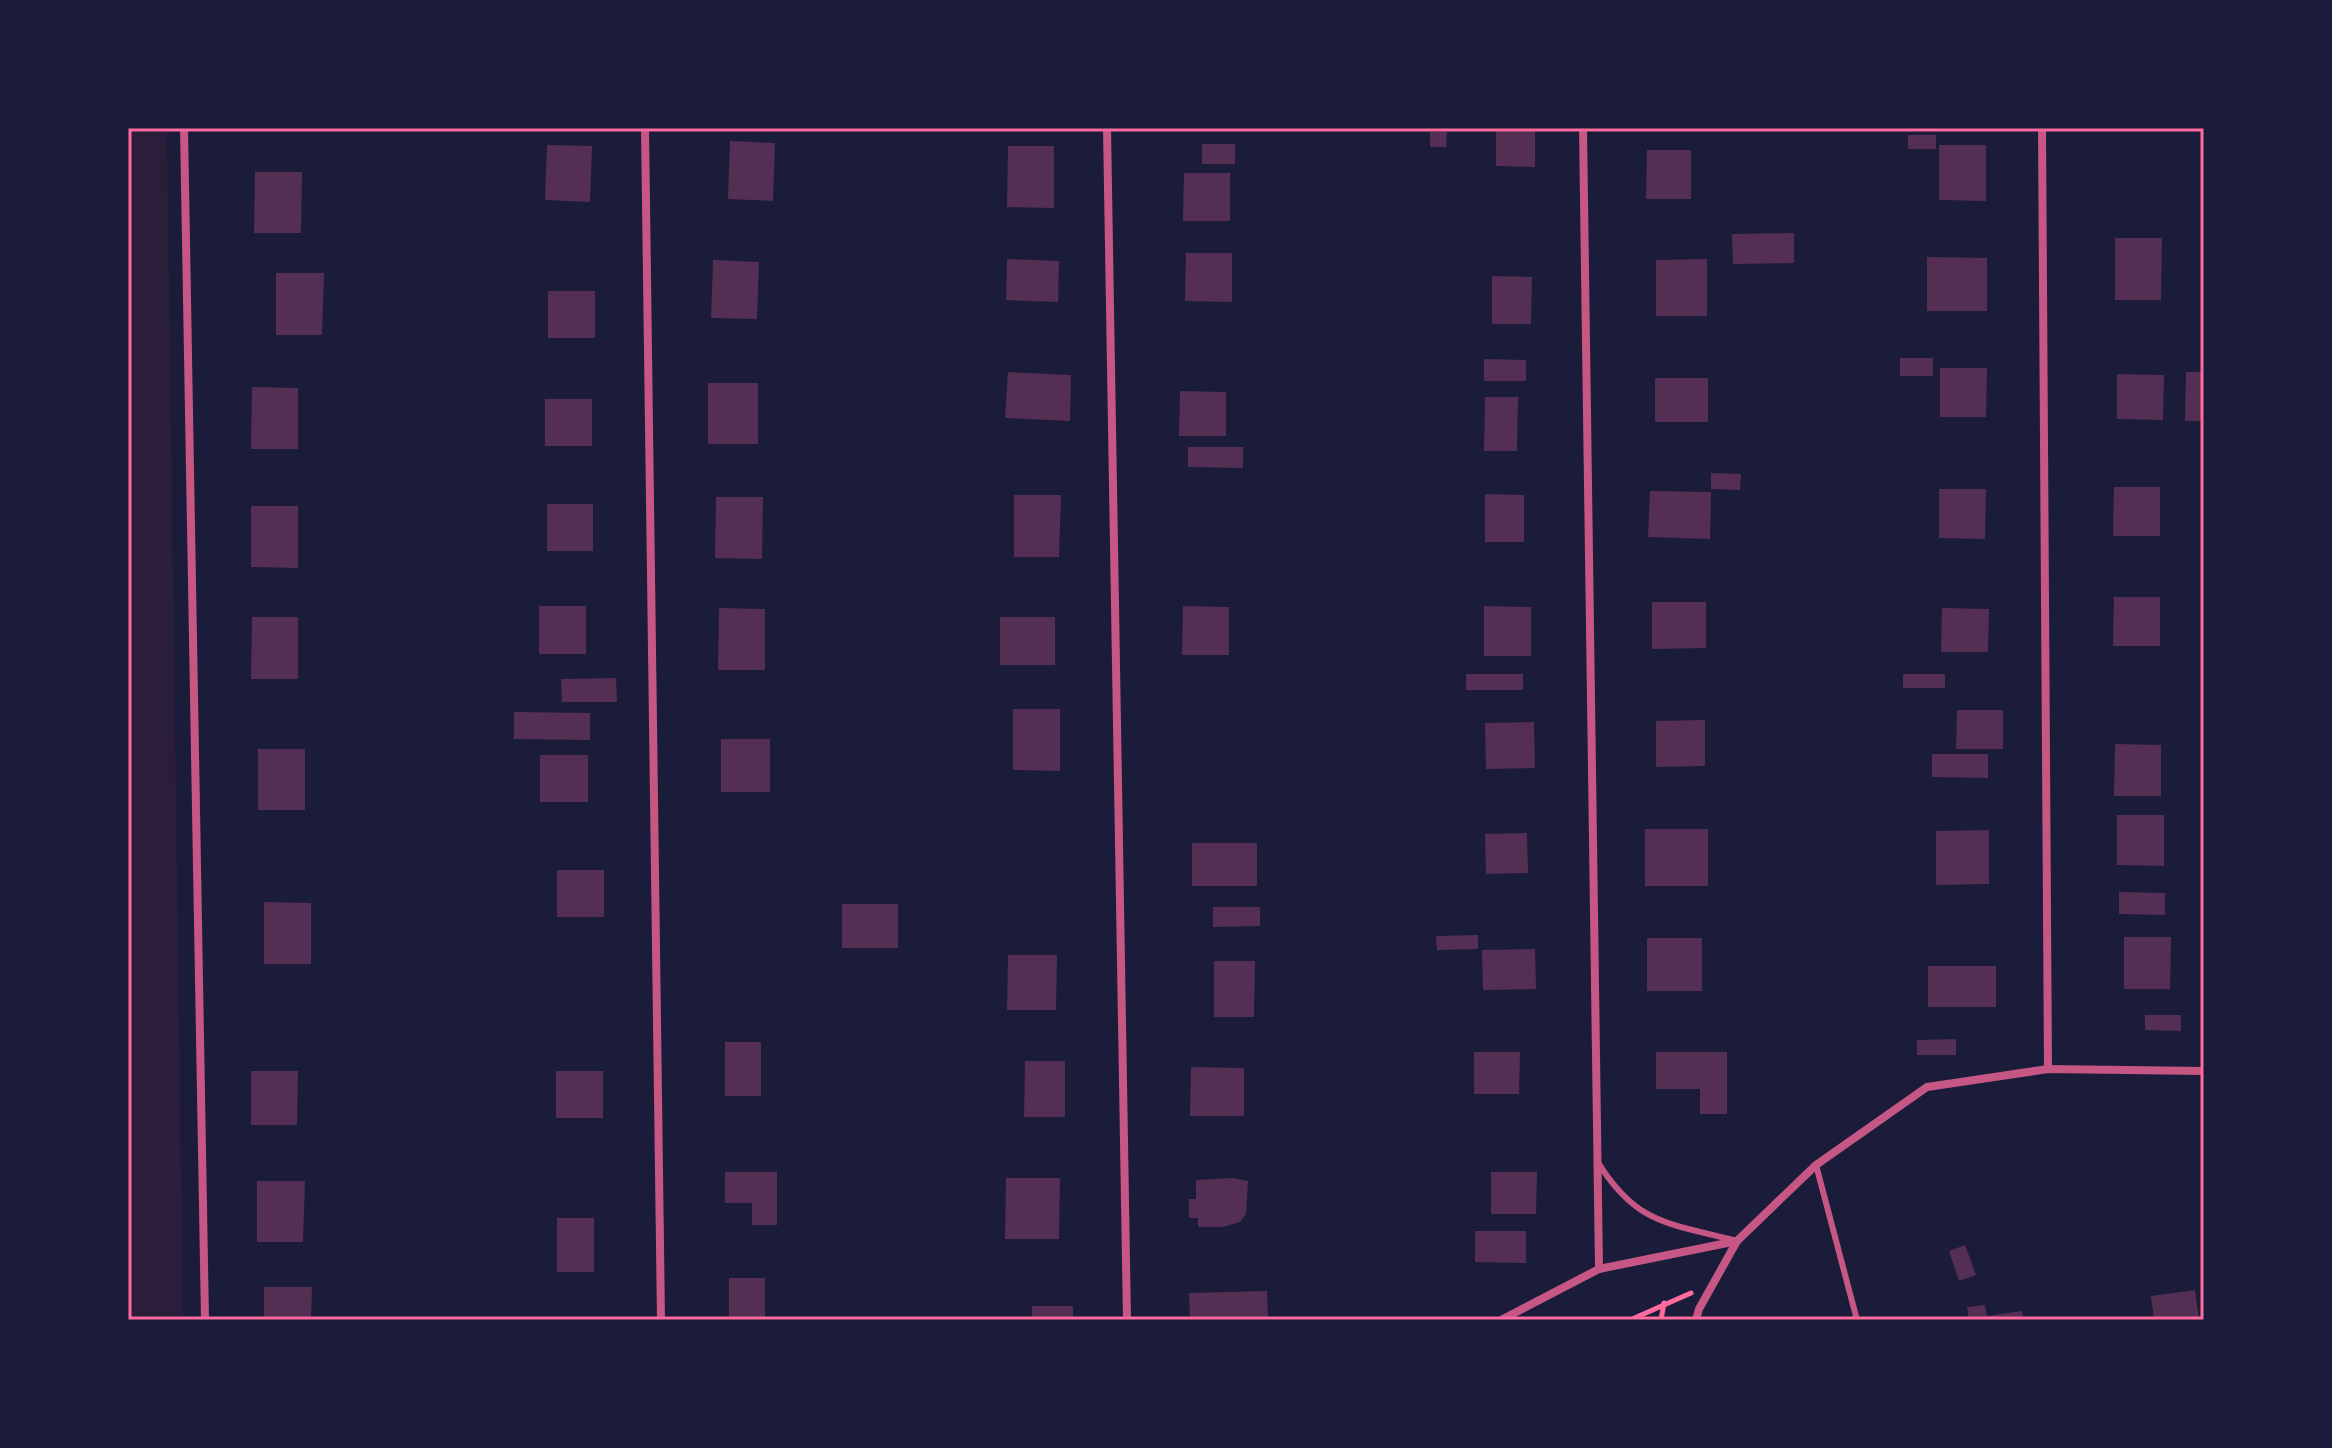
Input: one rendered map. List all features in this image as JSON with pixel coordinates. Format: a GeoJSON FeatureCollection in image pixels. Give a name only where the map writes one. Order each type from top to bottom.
{"type":"FeatureCollection","features":[{"type":"Feature","properties":{"kind":"street"},"geometry":{"type":"LineString","coordinates":[[184,128],[205,1320]]}},
{"type":"Feature","properties":{"kind":"street"},"geometry":{"type":"LineString","coordinates":[[645,128],[661,1320]]}},
{"type":"Feature","properties":{"kind":"street"},"geometry":{"type":"LineString","coordinates":[[1107,128],[1127,1320]]}},
{"type":"Feature","properties":{"kind":"street"},"geometry":{"type":"LineString","coordinates":[[1583,128],[1595,1158],[1599,1269]]}},
{"type":"Feature","properties":{"kind":"street"},"geometry":{"type":"LineString","coordinates":[[2042,128],[2048,1069]]}},
{"type":"Feature","properties":{"kind":"street"},"geometry":{"type":"LineString","coordinates":[[1696,1320],[1737,1241],[1816,1165],[1927,1087],[2048,1069],[2204,1071]]}},
{"type":"Feature","properties":{"kind":"street"},"geometry":{"type":"LineString","coordinates":[[1501,1320],[1599,1269],[1737,1241]]}},
{"type":"Feature","properties":{"kind":"lane"},"geometry":{"type":"LineString","coordinates":[[1595,1158],[1616,1192],[1650,1218],[1737,1241]]}},
{"type":"Feature","properties":{"kind":"lane"},"geometry":{"type":"LineString","coordinates":[[1816,1165],[1857,1320]]}},
{"type":"Feature","properties":{"kind":"path"},"geometry":{"type":"LineString","coordinates":[[1630,1320],[1664,1302],[1711,1286]]}},
{"type":"Feature","properties":{"kind":"path"},"geometry":{"type":"LineString","coordinates":[[1661,1320],[1664,1302]]}},
{"type":"Feature","properties":{"kind":"shaded area"},"geometry":{"type":"Polygon","coordinates":[[[128,128],[167,128],[183,1320],[128,1320],[128,128]]]}},
{"type":"Feature","properties":{"kind":"building"},"geometry":{"type":"Polygon","coordinates":[[[1496,128],[1535,128],[1535,167],[1496,166],[1496,128]]]}},
{"type":"Feature","properties":{"kind":"building"},"geometry":{"type":"Polygon","coordinates":[[[1430,132],[1447,132],[1446,147],[1430,147],[1430,132]]]}},
{"type":"Feature","properties":{"kind":"building"},"geometry":{"type":"Polygon","coordinates":[[[1908,135],[1936,135],[1936,149],[1908,149],[1908,135]]]}},
{"type":"Feature","properties":{"kind":"building"},"geometry":{"type":"Polygon","coordinates":[[[730,141],[775,143],[773,201],[728,199],[730,141]]]}},
{"type":"Feature","properties":{"kind":"building"},"geometry":{"type":"Polygon","coordinates":[[[1202,144],[1235,144],[1235,164],[1202,164],[1202,144]]]}},
{"type":"Feature","properties":{"kind":"building"},"geometry":{"type":"Polygon","coordinates":[[[547,145],[592,146],[590,202],[545,200],[547,145]]]}},
{"type":"Feature","properties":{"kind":"building"},"geometry":{"type":"Polygon","coordinates":[[[1939,145],[1986,145],[1986,201],[1939,200],[1939,145]]]}},
{"type":"Feature","properties":{"kind":"building"},"geometry":{"type":"Polygon","coordinates":[[[1008,146],[1054,146],[1054,208],[1007,207],[1008,146]]]}},
{"type":"Feature","properties":{"kind":"building"},"geometry":{"type":"Polygon","coordinates":[[[1647,150],[1691,150],[1691,199],[1646,199],[1647,150]]]}},
{"type":"Feature","properties":{"kind":"building"},"geometry":{"type":"Polygon","coordinates":[[[255,172],[302,172],[301,233],[254,233],[255,172]]]}},
{"type":"Feature","properties":{"kind":"building"},"geometry":{"type":"Polygon","coordinates":[[[1184,173],[1230,173],[1230,221],[1183,221],[1184,173]]]}},
{"type":"Feature","properties":{"kind":"building"},"geometry":{"type":"Polygon","coordinates":[[[1794,233],[1794,263],[1733,264],[1732,234],[1794,233]]]}},
{"type":"Feature","properties":{"kind":"building"},"geometry":{"type":"Polygon","coordinates":[[[2115,238],[2162,238],[2161,300],[2115,300],[2115,238]]]}},
{"type":"Feature","properties":{"kind":"building"},"geometry":{"type":"Polygon","coordinates":[[[1186,253],[1232,253],[1232,302],[1185,301],[1186,253]]]}},
{"type":"Feature","properties":{"kind":"building"},"geometry":{"type":"Polygon","coordinates":[[[1927,257],[1987,258],[1987,311],[1927,311],[1927,257]]]}},
{"type":"Feature","properties":{"kind":"building"},"geometry":{"type":"Polygon","coordinates":[[[1007,259],[1059,261],[1058,302],[1006,300],[1007,259]]]}},
{"type":"Feature","properties":{"kind":"building"},"geometry":{"type":"Polygon","coordinates":[[[1707,259],[1707,316],[1656,316],[1656,260],[1707,259]]]}},
{"type":"Feature","properties":{"kind":"building"},"geometry":{"type":"Polygon","coordinates":[[[713,260],[759,262],[757,319],[711,318],[713,260]]]}},
{"type":"Feature","properties":{"kind":"building"},"geometry":{"type":"Polygon","coordinates":[[[276,273],[324,273],[322,335],[276,335],[276,273]]]}},
{"type":"Feature","properties":{"kind":"building"},"geometry":{"type":"Polygon","coordinates":[[[1492,276],[1532,277],[1531,324],[1492,324],[1492,276]]]}},
{"type":"Feature","properties":{"kind":"building"},"geometry":{"type":"Polygon","coordinates":[[[548,291],[595,291],[595,338],[548,338],[548,291]]]}},
{"type":"Feature","properties":{"kind":"building"},"geometry":{"type":"Polygon","coordinates":[[[1900,358],[1933,358],[1933,376],[1900,376],[1900,358]]]}},
{"type":"Feature","properties":{"kind":"building"},"geometry":{"type":"Polygon","coordinates":[[[1484,359],[1526,360],[1526,381],[1484,381],[1484,359]]]}},
{"type":"Feature","properties":{"kind":"building"},"geometry":{"type":"Polygon","coordinates":[[[1940,368],[1987,368],[1986,417],[1940,417],[1940,368]]]}},
{"type":"Feature","properties":{"kind":"building"},"geometry":{"type":"Polygon","coordinates":[[[1008,372],[1071,375],[1070,421],[1005,418],[1008,372]]]}},
{"type":"Feature","properties":{"kind":"building"},"geometry":{"type":"Polygon","coordinates":[[[2186,372],[2204,372],[2204,421],[2185,421],[2186,372]]]}},
{"type":"Feature","properties":{"kind":"building"},"geometry":{"type":"Polygon","coordinates":[[[2117,374],[2164,375],[2163,420],[2117,419],[2117,374]]]}},
{"type":"Feature","properties":{"kind":"building"},"geometry":{"type":"Polygon","coordinates":[[[1655,378],[1708,378],[1708,422],[1655,422],[1655,378]]]}},
{"type":"Feature","properties":{"kind":"building"},"geometry":{"type":"Polygon","coordinates":[[[708,383],[758,383],[758,444],[708,444],[708,383]]]}},
{"type":"Feature","properties":{"kind":"building"},"geometry":{"type":"Polygon","coordinates":[[[252,387],[298,388],[298,449],[251,449],[252,387]]]}},
{"type":"Feature","properties":{"kind":"building"},"geometry":{"type":"Polygon","coordinates":[[[1180,391],[1226,392],[1226,436],[1179,436],[1180,391]]]}},
{"type":"Feature","properties":{"kind":"building"},"geometry":{"type":"Polygon","coordinates":[[[1485,397],[1518,397],[1517,451],[1484,451],[1485,397]]]}},
{"type":"Feature","properties":{"kind":"building"},"geometry":{"type":"Polygon","coordinates":[[[545,399],[592,399],[592,446],[545,446],[545,399]]]}},
{"type":"Feature","properties":{"kind":"building"},"geometry":{"type":"Polygon","coordinates":[[[1188,447],[1243,447],[1243,468],[1188,467],[1188,447]]]}},
{"type":"Feature","properties":{"kind":"building"},"geometry":{"type":"Polygon","coordinates":[[[1711,473],[1741,474],[1740,490],[1711,489],[1711,473]]]}},
{"type":"Feature","properties":{"kind":"building"},"geometry":{"type":"Polygon","coordinates":[[[2114,487],[2160,487],[2160,536],[2113,536],[2114,487]]]}},
{"type":"Feature","properties":{"kind":"building"},"geometry":{"type":"Polygon","coordinates":[[[1939,489],[1986,489],[1985,539],[1939,538],[1939,489]]]}},
{"type":"Feature","properties":{"kind":"building"},"geometry":{"type":"Polygon","coordinates":[[[1650,491],[1711,492],[1710,539],[1648,537],[1650,491]]]}},
{"type":"Feature","properties":{"kind":"building"},"geometry":{"type":"Polygon","coordinates":[[[1485,494],[1524,495],[1524,542],[1485,542],[1485,494]]]}},
{"type":"Feature","properties":{"kind":"building"},"geometry":{"type":"Polygon","coordinates":[[[1014,495],[1061,495],[1059,557],[1014,557],[1014,495]]]}},
{"type":"Feature","properties":{"kind":"building"},"geometry":{"type":"Polygon","coordinates":[[[716,497],[763,497],[762,559],[715,558],[716,497]]]}},
{"type":"Feature","properties":{"kind":"building"},"geometry":{"type":"Polygon","coordinates":[[[547,504],[593,504],[593,551],[547,551],[547,504]]]}},
{"type":"Feature","properties":{"kind":"building"},"geometry":{"type":"Polygon","coordinates":[[[251,506],[298,506],[298,568],[251,567],[251,506]]]}},
{"type":"Feature","properties":{"kind":"building"},"geometry":{"type":"Polygon","coordinates":[[[2114,597],[2160,597],[2160,646],[2113,646],[2114,597]]]}},
{"type":"Feature","properties":{"kind":"building"},"geometry":{"type":"Polygon","coordinates":[[[1652,602],[1706,602],[1706,648],[1652,649],[1652,602]]]}},
{"type":"Feature","properties":{"kind":"building"},"geometry":{"type":"Polygon","coordinates":[[[539,606],[586,606],[586,654],[539,654],[539,606]]]}},
{"type":"Feature","properties":{"kind":"building"},"geometry":{"type":"Polygon","coordinates":[[[1183,606],[1229,607],[1229,655],[1182,655],[1183,606]]]}},
{"type":"Feature","properties":{"kind":"building"},"geometry":{"type":"Polygon","coordinates":[[[1484,606],[1531,607],[1531,656],[1484,656],[1484,606]]]}},
{"type":"Feature","properties":{"kind":"building"},"geometry":{"type":"Polygon","coordinates":[[[719,608],[765,609],[765,670],[718,670],[719,608]]]}},
{"type":"Feature","properties":{"kind":"building"},"geometry":{"type":"Polygon","coordinates":[[[1942,608],[1989,609],[1988,652],[1941,652],[1942,608]]]}},
{"type":"Feature","properties":{"kind":"building"},"geometry":{"type":"Polygon","coordinates":[[[252,617],[298,617],[298,679],[251,679],[252,617]]]}},
{"type":"Feature","properties":{"kind":"building"},"geometry":{"type":"Polygon","coordinates":[[[1000,617],[1055,617],[1055,665],[1000,665],[1000,617]]]}},
{"type":"Feature","properties":{"kind":"building"},"geometry":{"type":"Polygon","coordinates":[[[1466,674],[1523,674],[1523,690],[1466,690],[1466,674]]]}},
{"type":"Feature","properties":{"kind":"building"},"geometry":{"type":"Polygon","coordinates":[[[1903,674],[1945,674],[1945,688],[1903,688],[1903,674]]]}},
{"type":"Feature","properties":{"kind":"building"},"geometry":{"type":"Polygon","coordinates":[[[616,678],[617,702],[562,702],[561,679],[616,678]]]}},
{"type":"Feature","properties":{"kind":"building"},"geometry":{"type":"Polygon","coordinates":[[[1013,709],[1060,709],[1060,771],[1013,770],[1013,709]]]}},
{"type":"Feature","properties":{"kind":"building"},"geometry":{"type":"Polygon","coordinates":[[[1957,710],[2003,710],[2003,749],[1956,749],[1957,710]]]}},
{"type":"Feature","properties":{"kind":"building"},"geometry":{"type":"Polygon","coordinates":[[[514,712],[590,713],[590,740],[514,739],[514,712]]]}},
{"type":"Feature","properties":{"kind":"building"},"geometry":{"type":"Polygon","coordinates":[[[1705,720],[1705,766],[1656,767],[1656,721],[1705,720]]]}},
{"type":"Feature","properties":{"kind":"building"},"geometry":{"type":"Polygon","coordinates":[[[1534,722],[1535,768],[1486,769],[1485,723],[1534,722]]]}},
{"type":"Feature","properties":{"kind":"building"},"geometry":{"type":"Polygon","coordinates":[[[721,739],[770,739],[770,792],[721,792],[721,739]]]}},
{"type":"Feature","properties":{"kind":"building"},"geometry":{"type":"Polygon","coordinates":[[[2115,744],[2161,745],[2161,796],[2114,796],[2115,744]]]}},
{"type":"Feature","properties":{"kind":"building"},"geometry":{"type":"Polygon","coordinates":[[[258,749],[305,749],[305,810],[258,810],[258,749]]]}},
{"type":"Feature","properties":{"kind":"building"},"geometry":{"type":"Polygon","coordinates":[[[1932,754],[1988,754],[1988,778],[1932,777],[1932,754]]]}},
{"type":"Feature","properties":{"kind":"building"},"geometry":{"type":"Polygon","coordinates":[[[540,755],[588,755],[588,802],[540,802],[540,755]]]}},
{"type":"Feature","properties":{"kind":"building"},"geometry":{"type":"Polygon","coordinates":[[[2117,815],[2164,815],[2164,866],[2117,865],[2117,815]]]}},
{"type":"Feature","properties":{"kind":"building"},"geometry":{"type":"Polygon","coordinates":[[[1645,829],[1708,829],[1708,886],[1645,886],[1645,829]]]}},
{"type":"Feature","properties":{"kind":"building"},"geometry":{"type":"Polygon","coordinates":[[[1989,830],[1989,884],[1936,885],[1936,831],[1989,830]]]}},
{"type":"Feature","properties":{"kind":"building"},"geometry":{"type":"Polygon","coordinates":[[[1527,833],[1528,873],[1486,874],[1485,834],[1527,833]]]}},
{"type":"Feature","properties":{"kind":"building"},"geometry":{"type":"Polygon","coordinates":[[[1192,843],[1257,843],[1257,886],[1192,886],[1192,843]]]}},
{"type":"Feature","properties":{"kind":"building"},"geometry":{"type":"Polygon","coordinates":[[[557,870],[604,870],[604,917],[557,917],[557,870]]]}},
{"type":"Feature","properties":{"kind":"building"},"geometry":{"type":"Polygon","coordinates":[[[2119,892],[2165,893],[2165,915],[2119,914],[2119,892]]]}},
{"type":"Feature","properties":{"kind":"building"},"geometry":{"type":"Polygon","coordinates":[[[264,902],[311,903],[311,964],[264,964],[264,902]]]}},
{"type":"Feature","properties":{"kind":"building"},"geometry":{"type":"Polygon","coordinates":[[[842,904],[898,904],[898,948],[842,948],[842,904]]]}},
{"type":"Feature","properties":{"kind":"building"},"geometry":{"type":"Polygon","coordinates":[[[1213,907],[1260,907],[1260,926],[1213,927],[1213,907]]]}},
{"type":"Feature","properties":{"kind":"building"},"geometry":{"type":"Polygon","coordinates":[[[1478,935],[1478,949],[1437,950],[1436,936],[1478,935]]]}},
{"type":"Feature","properties":{"kind":"building"},"geometry":{"type":"Polygon","coordinates":[[[2124,937],[2171,937],[2170,989],[2124,989],[2124,937]]]}},
{"type":"Feature","properties":{"kind":"building"},"geometry":{"type":"Polygon","coordinates":[[[1647,938],[1702,938],[1702,991],[1647,991],[1647,938]]]}},
{"type":"Feature","properties":{"kind":"building"},"geometry":{"type":"Polygon","coordinates":[[[1535,949],[1536,989],[1483,990],[1482,950],[1535,949]]]}},
{"type":"Feature","properties":{"kind":"building"},"geometry":{"type":"Polygon","coordinates":[[[1008,955],[1057,955],[1056,1010],[1007,1010],[1008,955]]]}},
{"type":"Feature","properties":{"kind":"building"},"geometry":{"type":"Polygon","coordinates":[[[1214,961],[1255,961],[1254,1017],[1214,1017],[1214,961]]]}},
{"type":"Feature","properties":{"kind":"building"},"geometry":{"type":"Polygon","coordinates":[[[1928,966],[1996,966],[1996,1007],[1928,1007],[1928,966]]]}},
{"type":"Feature","properties":{"kind":"building"},"geometry":{"type":"Polygon","coordinates":[[[2145,1015],[2181,1015],[2181,1031],[2145,1030],[2145,1015]]]}},
{"type":"Feature","properties":{"kind":"building"},"geometry":{"type":"Polygon","coordinates":[[[1956,1039],[1956,1055],[1917,1055],[1917,1040],[1956,1039]]]}},
{"type":"Feature","properties":{"kind":"building"},"geometry":{"type":"Polygon","coordinates":[[[725,1042],[761,1042],[761,1096],[725,1096],[725,1042]]]}},
{"type":"Feature","properties":{"kind":"building"},"geometry":{"type":"Polygon","coordinates":[[[1474,1052],[1520,1052],[1519,1094],[1474,1094],[1474,1052]]]}},
{"type":"Feature","properties":{"kind":"building"},"geometry":{"type":"Polygon","coordinates":[[[1656,1052],[1727,1052],[1727,1114],[1700,1114],[1700,1089],[1656,1089],[1656,1052]]]}},
{"type":"Feature","properties":{"kind":"building"},"geometry":{"type":"Polygon","coordinates":[[[1025,1061],[1065,1061],[1065,1117],[1024,1117],[1025,1061]]]}},
{"type":"Feature","properties":{"kind":"building"},"geometry":{"type":"Polygon","coordinates":[[[1191,1067],[1244,1068],[1244,1116],[1190,1116],[1191,1067]]]}},
{"type":"Feature","properties":{"kind":"building"},"geometry":{"type":"Polygon","coordinates":[[[251,1071],[298,1071],[297,1125],[251,1125],[251,1071]]]}},
{"type":"Feature","properties":{"kind":"building"},"geometry":{"type":"Polygon","coordinates":[[[556,1071],[603,1071],[603,1118],[556,1118],[556,1071]]]}},
{"type":"Feature","properties":{"kind":"building"},"geometry":{"type":"Polygon","coordinates":[[[725,1172],[777,1172],[777,1225],[752,1225],[752,1203],[725,1203],[725,1172]]]}},
{"type":"Feature","properties":{"kind":"building"},"geometry":{"type":"Polygon","coordinates":[[[1491,1172],[1537,1172],[1536,1214],[1491,1214],[1491,1172]]]}},
{"type":"Feature","properties":{"kind":"building"},"geometry":{"type":"Polygon","coordinates":[[[1006,1178],[1060,1178],[1059,1239],[1005,1239],[1006,1178]]]}},
{"type":"Feature","properties":{"kind":"building"},"geometry":{"type":"Polygon","coordinates":[[[1233,1178],[1248,1181],[1246,1214],[1240,1222],[1223,1227],[1198,1227],[1198,1218],[1189,1218],[1189,1199],[1196,1199],[1196,1180],[1233,1178]]]}},
{"type":"Feature","properties":{"kind":"building"},"geometry":{"type":"Polygon","coordinates":[[[257,1181],[305,1181],[303,1242],[257,1242],[257,1181]]]}},
{"type":"Feature","properties":{"kind":"building"},"geometry":{"type":"Polygon","coordinates":[[[557,1218],[594,1218],[594,1272],[557,1272],[557,1218]]]}},
{"type":"Feature","properties":{"kind":"building"},"geometry":{"type":"Polygon","coordinates":[[[1475,1231],[1526,1231],[1526,1263],[1475,1262],[1475,1231]]]}},
{"type":"Feature","properties":{"kind":"building"},"geometry":{"type":"Polygon","coordinates":[[[1965,1245],[1976,1275],[1959,1281],[1949,1251],[1965,1245]]]}},
{"type":"Feature","properties":{"kind":"building"},"geometry":{"type":"Polygon","coordinates":[[[729,1278],[765,1278],[765,1320],[729,1320],[729,1278]]]}},
{"type":"Feature","properties":{"kind":"building"},"geometry":{"type":"Polygon","coordinates":[[[264,1287],[312,1287],[311,1320],[264,1320],[264,1287]]]}},
{"type":"Feature","properties":{"kind":"building"},"geometry":{"type":"Polygon","coordinates":[[[2195,1290],[2199,1320],[2154,1320],[2151,1296],[2195,1290]]]}},
{"type":"Feature","properties":{"kind":"building"},"geometry":{"type":"Polygon","coordinates":[[[1267,1291],[1268,1320],[1190,1320],[1189,1293],[1267,1291]]]}},
{"type":"Feature","properties":{"kind":"building"},"geometry":{"type":"Polygon","coordinates":[[[1985,1305],[1987,1316],[2022,1311],[2023,1320],[1969,1320],[1967,1307],[1985,1305]]]}},
{"type":"Feature","properties":{"kind":"building"},"geometry":{"type":"Polygon","coordinates":[[[1032,1306],[1073,1306],[1073,1320],[1032,1320],[1032,1306]]]}}]}
